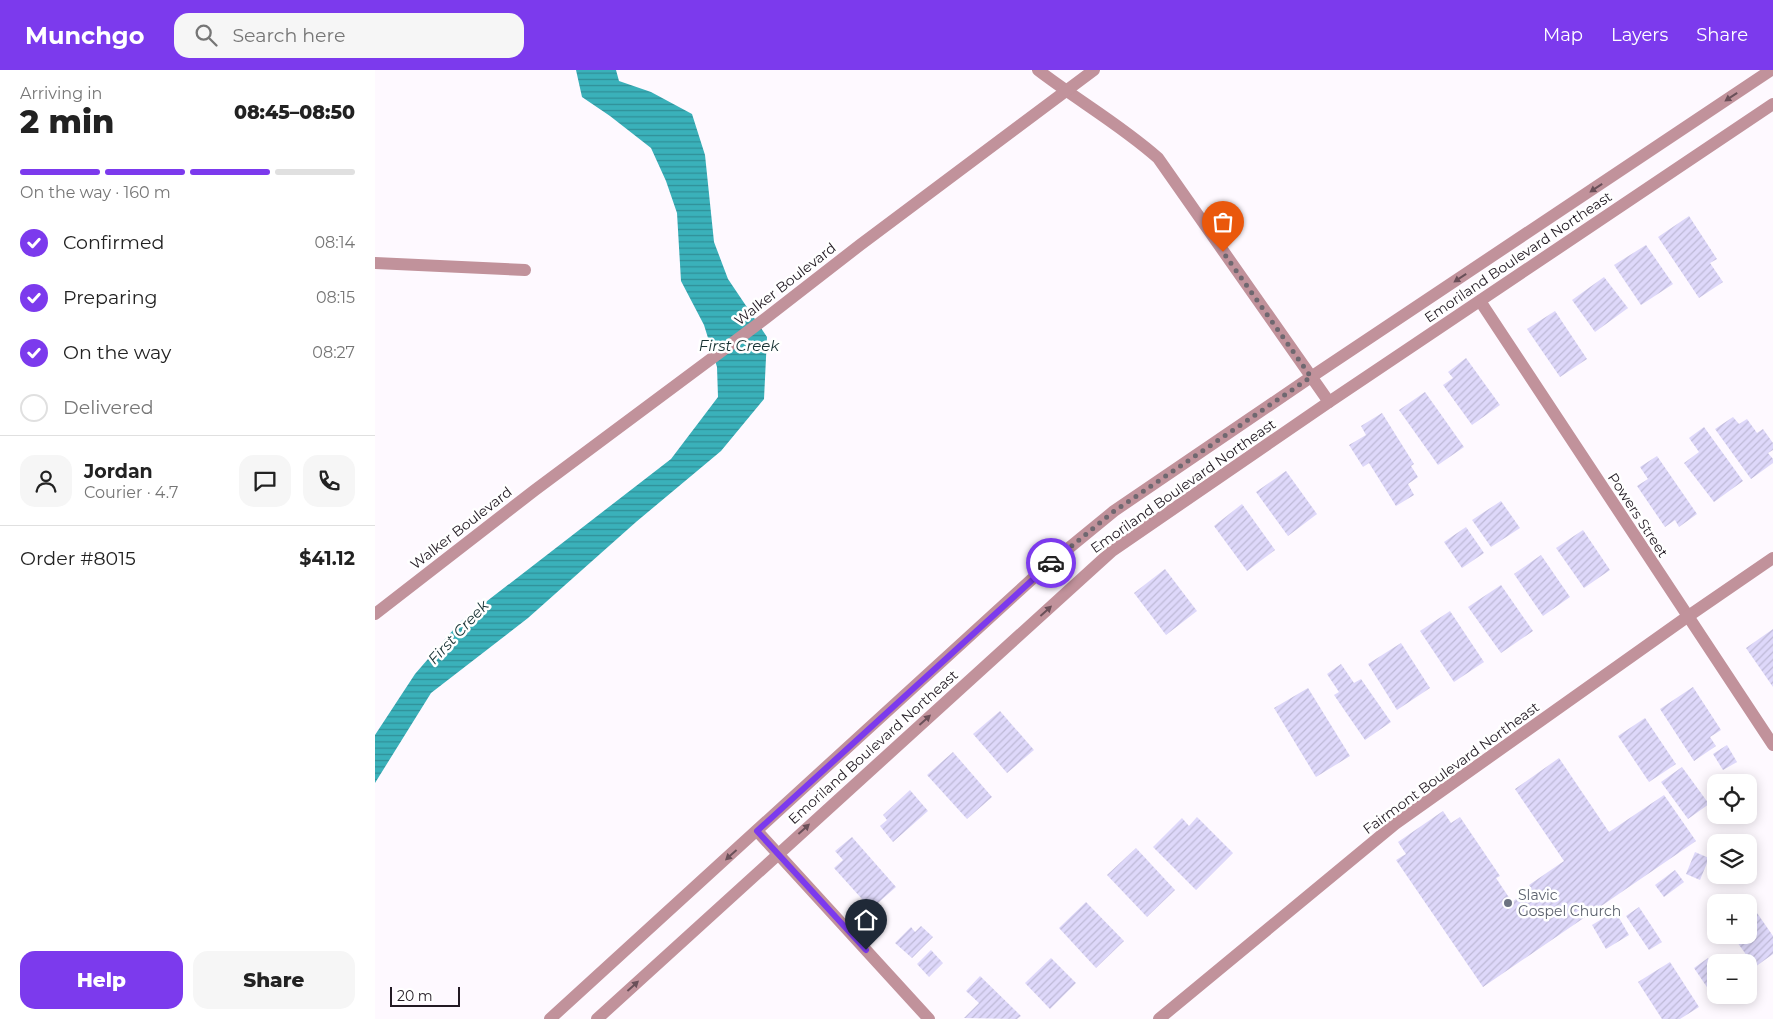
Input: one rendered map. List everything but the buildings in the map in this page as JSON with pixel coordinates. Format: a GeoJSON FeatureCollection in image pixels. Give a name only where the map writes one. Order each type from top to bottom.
{"type":"FeatureCollection","features":[{"type":"Feature","properties":{"kind":"street"},"geometry":{"type":"LineString","coordinates":[[1037,70],[1141,143],[1158,158],[1329,402]]}},
{"type":"Feature","properties":{"kind":"street","name":"Walker Boulevard"},"geometry":{"type":"LineString","coordinates":[[375,614],[535,490],[1094,70]]}},
{"type":"Feature","properties":{"kind":"street"},"geometry":{"type":"LineString","coordinates":[[549,1019],[1042,570],[1107,517],[1311,377],[1771,70]]}},
{"type":"Feature","properties":{"kind":"street","name":"Emoriland Boulevard Northeast"},"geometry":{"type":"LineString","coordinates":[[597,1019],[1112,551],[1329,402],[1773,104]]}},
{"type":"Feature","properties":{"kind":"street"},"geometry":{"type":"LineString","coordinates":[[375,263],[525,270]]}},
{"type":"Feature","properties":{"kind":"street","name":"Powers Street"},"geometry":{"type":"LineString","coordinates":[[1480,301],[1773,745]]}},
{"type":"Feature","properties":{"kind":"street","name":"Fairmont Boulevard Northeast"},"geometry":{"type":"LineString","coordinates":[[1160,1019],[1395,824],[1687,616],[1773,558]]}},
{"type":"Feature","properties":{"kind":"street"},"geometry":{"type":"LineString","coordinates":[[757,831],[779,852],[929,1019]]}},
{"type":"Feature","properties":{"kind":"water","name":"First Creek"},"geometry":{"type":"Polygon","coordinates":[[[576,70],[616,70],[619,81],[651,92],[692,114],[705,155],[714,242],[728,279],[767,337],[764,399],[721,451],[636,522],[528,618],[431,693],[375,783],[375,735],[415,674],[460,622],[671,459],[718,397],[717,367],[704,325],[681,281],[677,213],[666,181],[651,148],[582,97],[576,70]]]}},
{"type":"Feature","properties":{"kind":"way so far"},"geometry":{"type":"LineString","coordinates":[[1051,563],[1113,512],[1311,377],[1223,252]]}},
{"type":"Feature","properties":{"kind":"place","name":"Slavic Gospel Church"},"geometry":{"type":"Point","coordinates":[1508,903]}},
{"type":"Feature","properties":{"kind":"route"},"geometry":{"type":"LineString","coordinates":[[866,950],[779,852],[757,831],[1051,563]]}}]}
